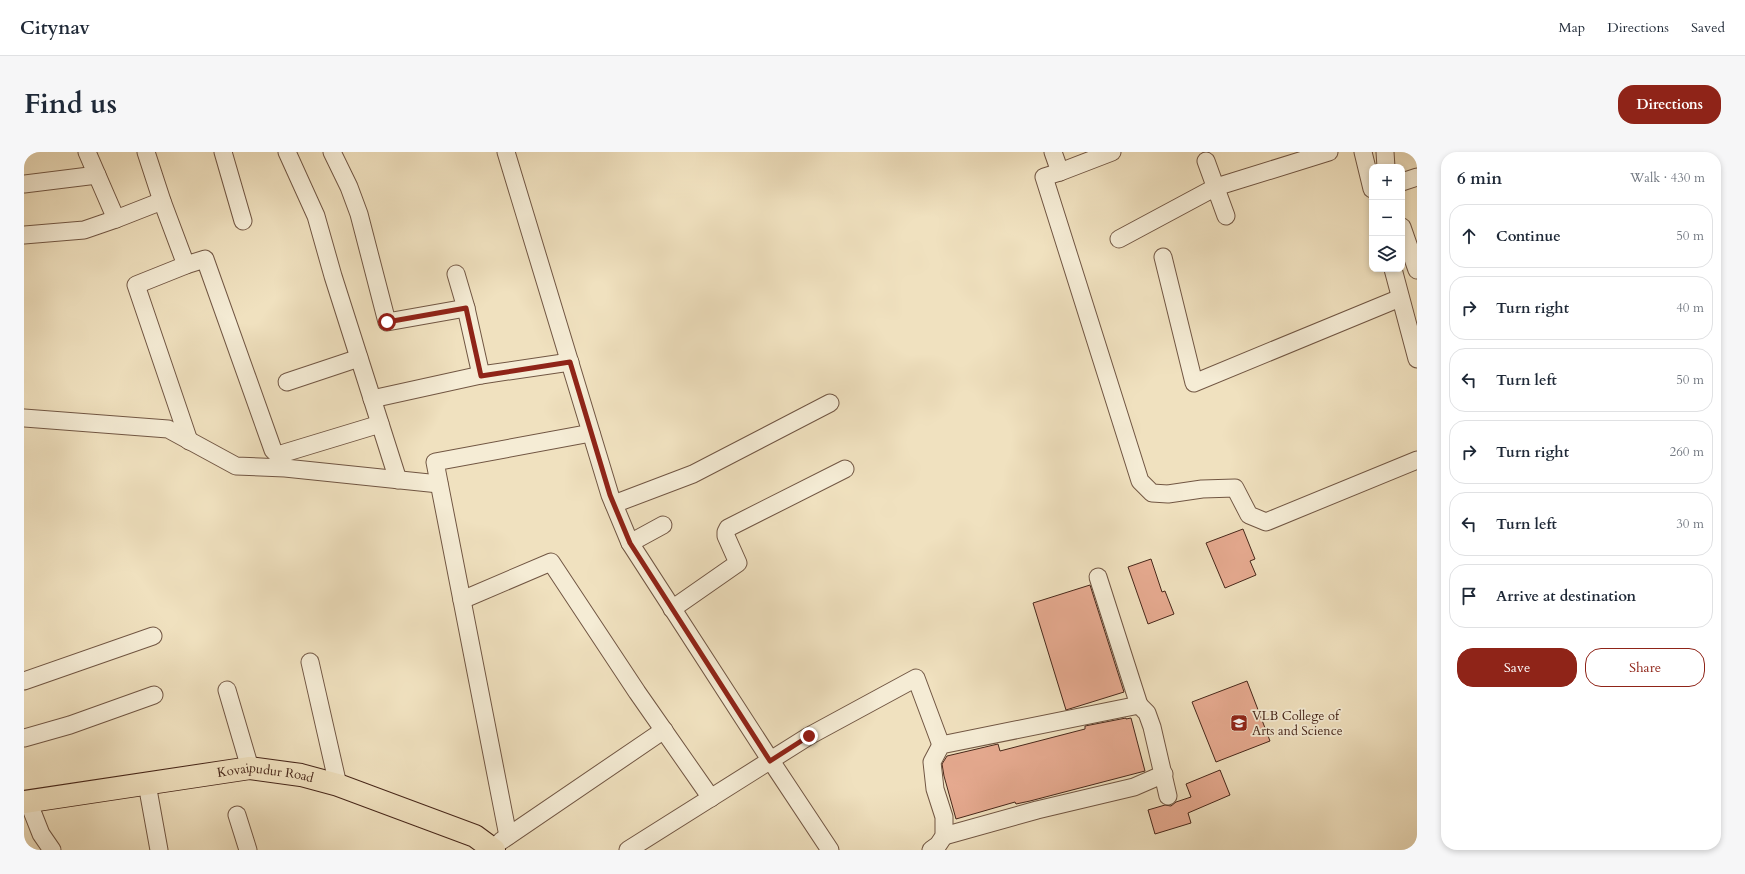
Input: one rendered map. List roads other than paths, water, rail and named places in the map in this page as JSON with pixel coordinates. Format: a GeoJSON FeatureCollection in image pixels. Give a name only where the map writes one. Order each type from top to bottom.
{"type":"FeatureCollection","features":[{"type":"Feature","properties":{"kind":"main road","name":"Kovaipudur Road"},"geometry":{"type":"LineString","coordinates":[[26,801],[250,768],[301,775],[338,785],[498,844]]}},
{"type":"Feature","properties":{"kind":"street"},"geometry":{"type":"LineString","coordinates":[[87,152],[116,219]]}},
{"type":"Feature","properties":{"kind":"street"},"geometry":{"type":"LineString","coordinates":[[146,152],[162,201],[186,265]]}},
{"type":"Feature","properties":{"kind":"street"},"geometry":{"type":"LineString","coordinates":[[223,152],[243,221]]}},
{"type":"Feature","properties":{"kind":"street"},"geometry":{"type":"LineString","coordinates":[[287,152],[316,216],[332,276],[398,480]]}},
{"type":"Feature","properties":{"kind":"street"},"geometry":{"type":"LineString","coordinates":[[332,152],[349,187],[359,214],[387,322],[466,308]]}},
{"type":"Feature","properties":{"kind":"street"},"geometry":{"type":"LineString","coordinates":[[506,152],[591,433],[614,504],[630,543],[770,761],[830,850]]}},
{"type":"Feature","properties":{"kind":"street"},"geometry":{"type":"LineString","coordinates":[[1053,152],[1060,172]]}},
{"type":"Feature","properties":{"kind":"street"},"geometry":{"type":"LineString","coordinates":[[1112,152],[1044,177],[1140,481],[1152,493],[1168,494],[1202,489],[1235,488],[1248,515],[1266,522],[1417,460]]}},
{"type":"Feature","properties":{"kind":"street"},"geometry":{"type":"LineString","coordinates":[[1119,239],[1216,187],[1329,152]]}},
{"type":"Feature","properties":{"kind":"street"},"geometry":{"type":"LineString","coordinates":[[1362,152],[1369,178]]}},
{"type":"Feature","properties":{"kind":"street"},"geometry":{"type":"LineString","coordinates":[[1385,152],[1386,164]]}},
{"type":"Feature","properties":{"kind":"street"},"geometry":{"type":"LineString","coordinates":[[1206,161],[1226,216]]}},
{"type":"Feature","properties":{"kind":"street"},"geometry":{"type":"LineString","coordinates":[[24,184],[97,175]]}},
{"type":"Feature","properties":{"kind":"street"},"geometry":{"type":"LineString","coordinates":[[1405,181],[1417,177]]}},
{"type":"Feature","properties":{"kind":"street"},"geometry":{"type":"LineString","coordinates":[[24,235],[84,230],[162,201]]}},
{"type":"Feature","properties":{"kind":"street"},"geometry":{"type":"LineString","coordinates":[[1405,236],[1417,270]]}},
{"type":"Feature","properties":{"kind":"street"},"geometry":{"type":"LineString","coordinates":[[1163,257],[1194,383],[1400,298]]}},
{"type":"Feature","properties":{"kind":"street"},"geometry":{"type":"LineString","coordinates":[[189,440],[136,285],[186,265],[206,259],[273,450],[276,453],[281,454],[380,424]]}},
{"type":"Feature","properties":{"kind":"street"},"geometry":{"type":"LineString","coordinates":[[1394,272],[1417,359]]}},
{"type":"Feature","properties":{"kind":"street"},"geometry":{"type":"LineString","coordinates":[[456,274],[466,308],[481,376]]}},
{"type":"Feature","properties":{"kind":"street"},"geometry":{"type":"LineString","coordinates":[[287,382],[359,358]]}},
{"type":"Feature","properties":{"kind":"street"},"geometry":{"type":"LineString","coordinates":[[372,399],[481,376],[570,362]]}},
{"type":"Feature","properties":{"kind":"street"},"geometry":{"type":"LineString","coordinates":[[614,504],[694,474],[830,403]]}},
{"type":"Feature","properties":{"kind":"street"},"geometry":{"type":"LineString","coordinates":[[24,418],[168,429],[236,466],[285,468],[439,484]]}},
{"type":"Feature","properties":{"kind":"street"},"geometry":{"type":"LineString","coordinates":[[591,433],[435,462],[462,600],[498,844],[664,730]]}},
{"type":"Feature","properties":{"kind":"street"},"geometry":{"type":"LineString","coordinates":[[672,608],[738,563],[726,536],[728,528],[845,469]]}},
{"type":"Feature","properties":{"kind":"street"},"geometry":{"type":"LineString","coordinates":[[630,543],[663,525]]}},
{"type":"Feature","properties":{"kind":"street"},"geometry":{"type":"LineString","coordinates":[[462,600],[551,562],[711,798]]}},
{"type":"Feature","properties":{"kind":"street"},"geometry":{"type":"LineString","coordinates":[[1098,577],[1139,705],[1147,713],[1152,727],[1168,796]]}},
{"type":"Feature","properties":{"kind":"street"},"geometry":{"type":"LineString","coordinates":[[24,681],[153,636]]}},
{"type":"Feature","properties":{"kind":"street"},"geometry":{"type":"LineString","coordinates":[[310,662],[338,785]]}},
{"type":"Feature","properties":{"kind":"street"},"geometry":{"type":"LineString","coordinates":[[628,850],[809,736],[916,678],[941,745],[932,762],[934,789],[944,817],[944,836],[938,845],[931,850]]}},
{"type":"Feature","properties":{"kind":"street"},"geometry":{"type":"LineString","coordinates":[[227,690],[250,768]]}},
{"type":"Feature","properties":{"kind":"street"},"geometry":{"type":"LineString","coordinates":[[24,738],[70,725],[154,694]]}},
{"type":"Feature","properties":{"kind":"street"},"geometry":{"type":"LineString","coordinates":[[941,745],[1139,705]]}},
{"type":"Feature","properties":{"kind":"street"},"geometry":{"type":"LineString","coordinates":[[944,836],[1037,810],[1134,787],[1164,774]]}},
{"type":"Feature","properties":{"kind":"street"},"geometry":{"type":"LineString","coordinates":[[147,784],[159,850]]}},
{"type":"Feature","properties":{"kind":"street"},"geometry":{"type":"LineString","coordinates":[[26,801],[41,834],[52,850]]}},
{"type":"Feature","properties":{"kind":"street"},"geometry":{"type":"LineString","coordinates":[[237,816],[248,850]]}},
{"type":"Feature","properties":{"kind":"place","name":"VLB College of Arts and Science"},"geometry":{"type":"Point","coordinates":[1239,723]}}]}
